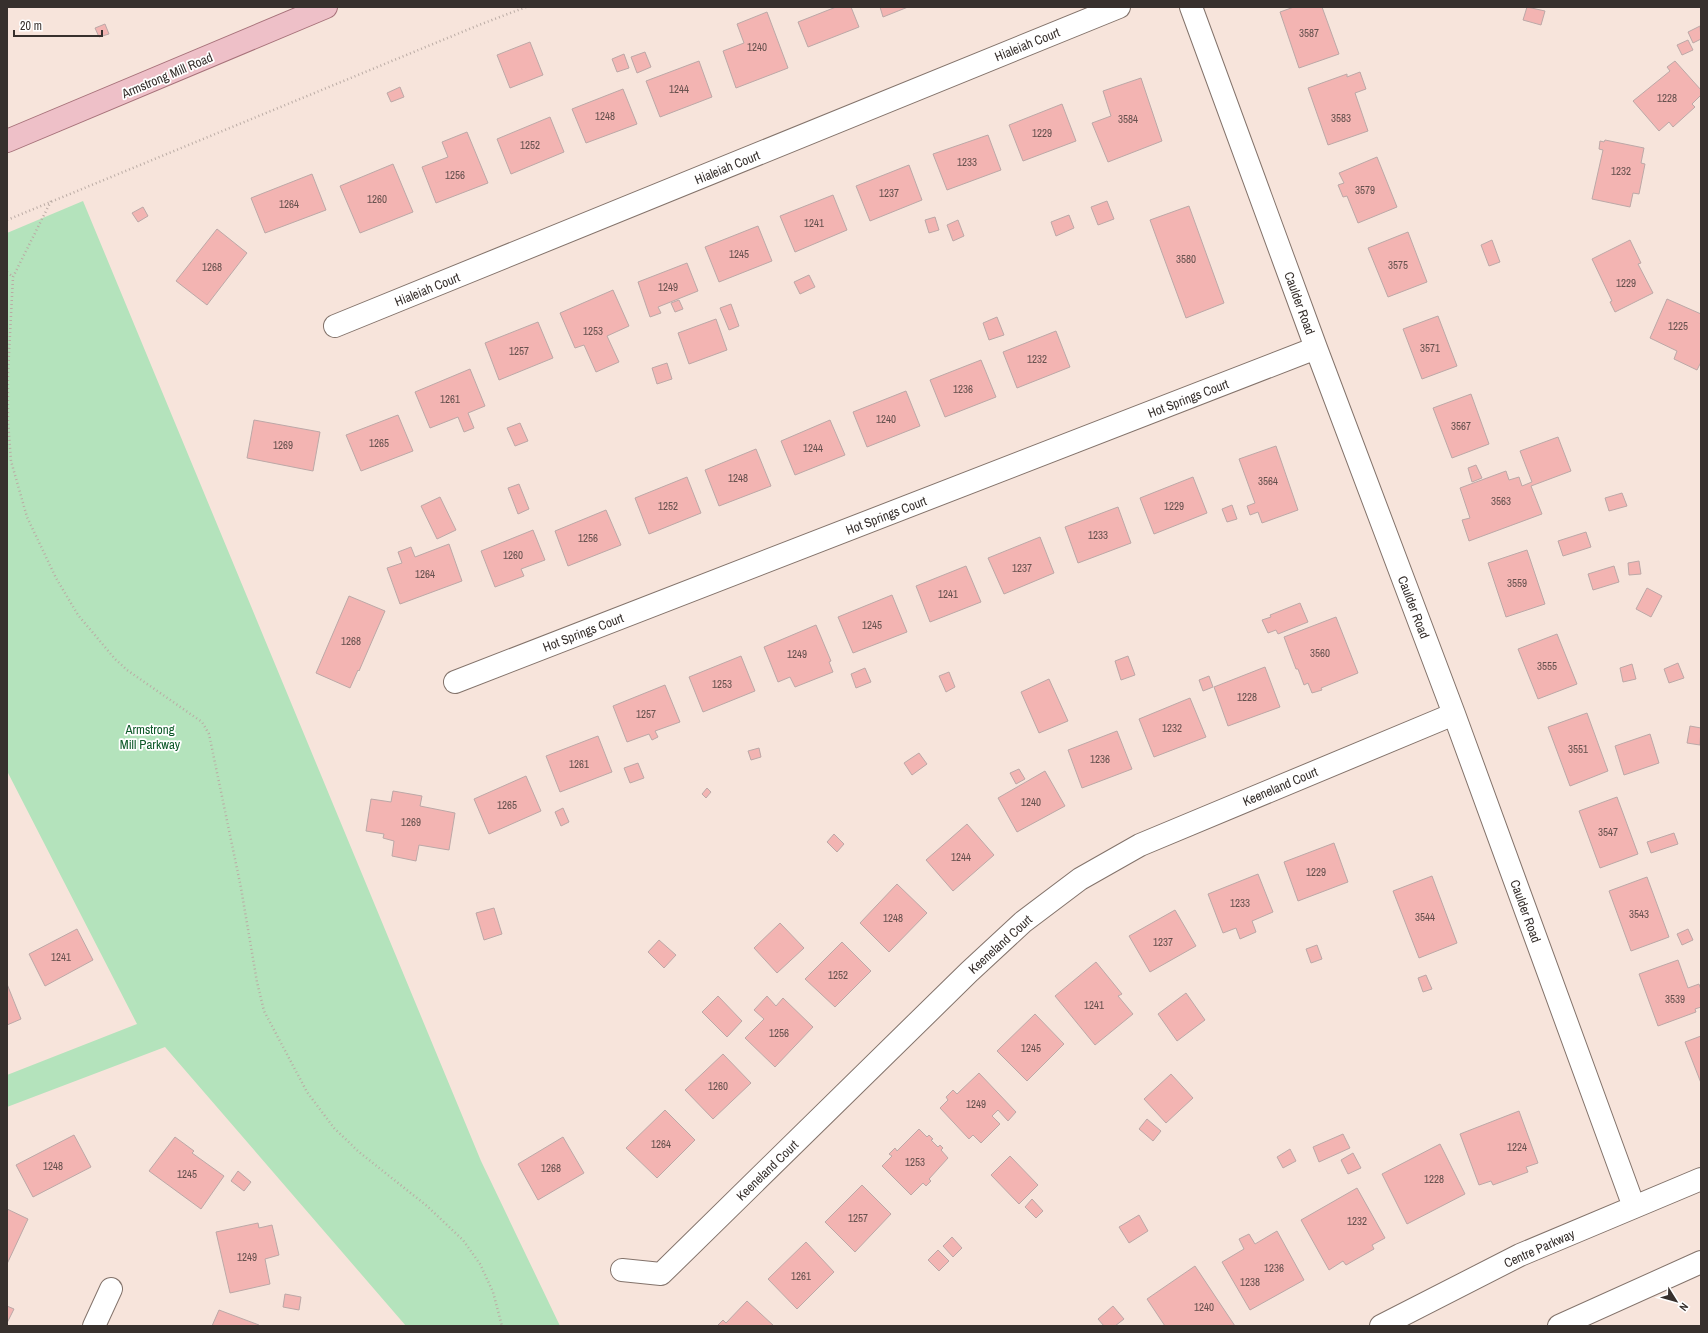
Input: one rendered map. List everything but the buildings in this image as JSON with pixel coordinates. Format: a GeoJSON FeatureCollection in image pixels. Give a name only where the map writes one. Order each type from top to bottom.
{"type":"FeatureCollection","features":[{"type":"Feature","properties":{"kind":"main road","name":"Armstrong Mill Road"},"geometry":{"type":"LineString","coordinates":[[7,141],[326,7]]}},
{"type":"Feature","properties":{"kind":"street","name":"Hialeiah Court"},"geometry":{"type":"LineString","coordinates":[[335,326],[1119,7]]}},
{"type":"Feature","properties":{"kind":"street","name":"Caulder Road"},"geometry":{"type":"LineString","coordinates":[[1191,7],[1316,348],[1454,714],[1634,1207]]}},
{"type":"Feature","properties":{"kind":"street","name":"Hot Springs Court"},"geometry":{"type":"LineString","coordinates":[[455,682],[1316,348]]}},
{"type":"Feature","properties":{"kind":"street","name":"Keeneland Court"},"geometry":{"type":"LineString","coordinates":[[622,1270],[661,1274],[969,972],[1023,922],[1080,879],[1140,845],[1454,714]]}},
{"type":"Feature","properties":{"kind":"street","name":"Centre Parkway"},"geometry":{"type":"LineString","coordinates":[[1381,1326],[1520,1255],[1701,1179]]}},
{"type":"Feature","properties":{"kind":"street"},"geometry":{"type":"LineString","coordinates":[[1559,1326],[1701,1262]]}},
{"type":"Feature","properties":{"kind":"street"},"geometry":{"type":"LineString","coordinates":[[94,1326],[111,1289]]}},
{"type":"Feature","properties":{"kind":"path"},"geometry":{"type":"LineString","coordinates":[[7,220],[526,7]]}},
{"type":"Feature","properties":{"kind":"path"},"geometry":{"type":"LineString","coordinates":[[51,201],[13,277],[8,373],[8,421],[11,461],[27,516],[49,564],[78,615],[115,660],[202,722],[209,734],[242,888],[257,982],[264,1011],[307,1092],[334,1128],[359,1152],[427,1206],[463,1240],[480,1264],[493,1292],[502,1326]]}},
{"type":"Feature","properties":{"kind":"path"},"geometry":{"type":"LineString","coordinates":[[7,272],[13,277]]}},
{"type":"Feature","properties":{"kind":"green space","name":"Armstrong Mill Parkway"},"geometry":{"type":"Polygon","coordinates":[[[83,201],[481,1161],[560,1326],[406,1326],[165,1047],[7,1107],[7,1075],[137,1024],[7,771],[7,233],[83,201]]]}}]}
